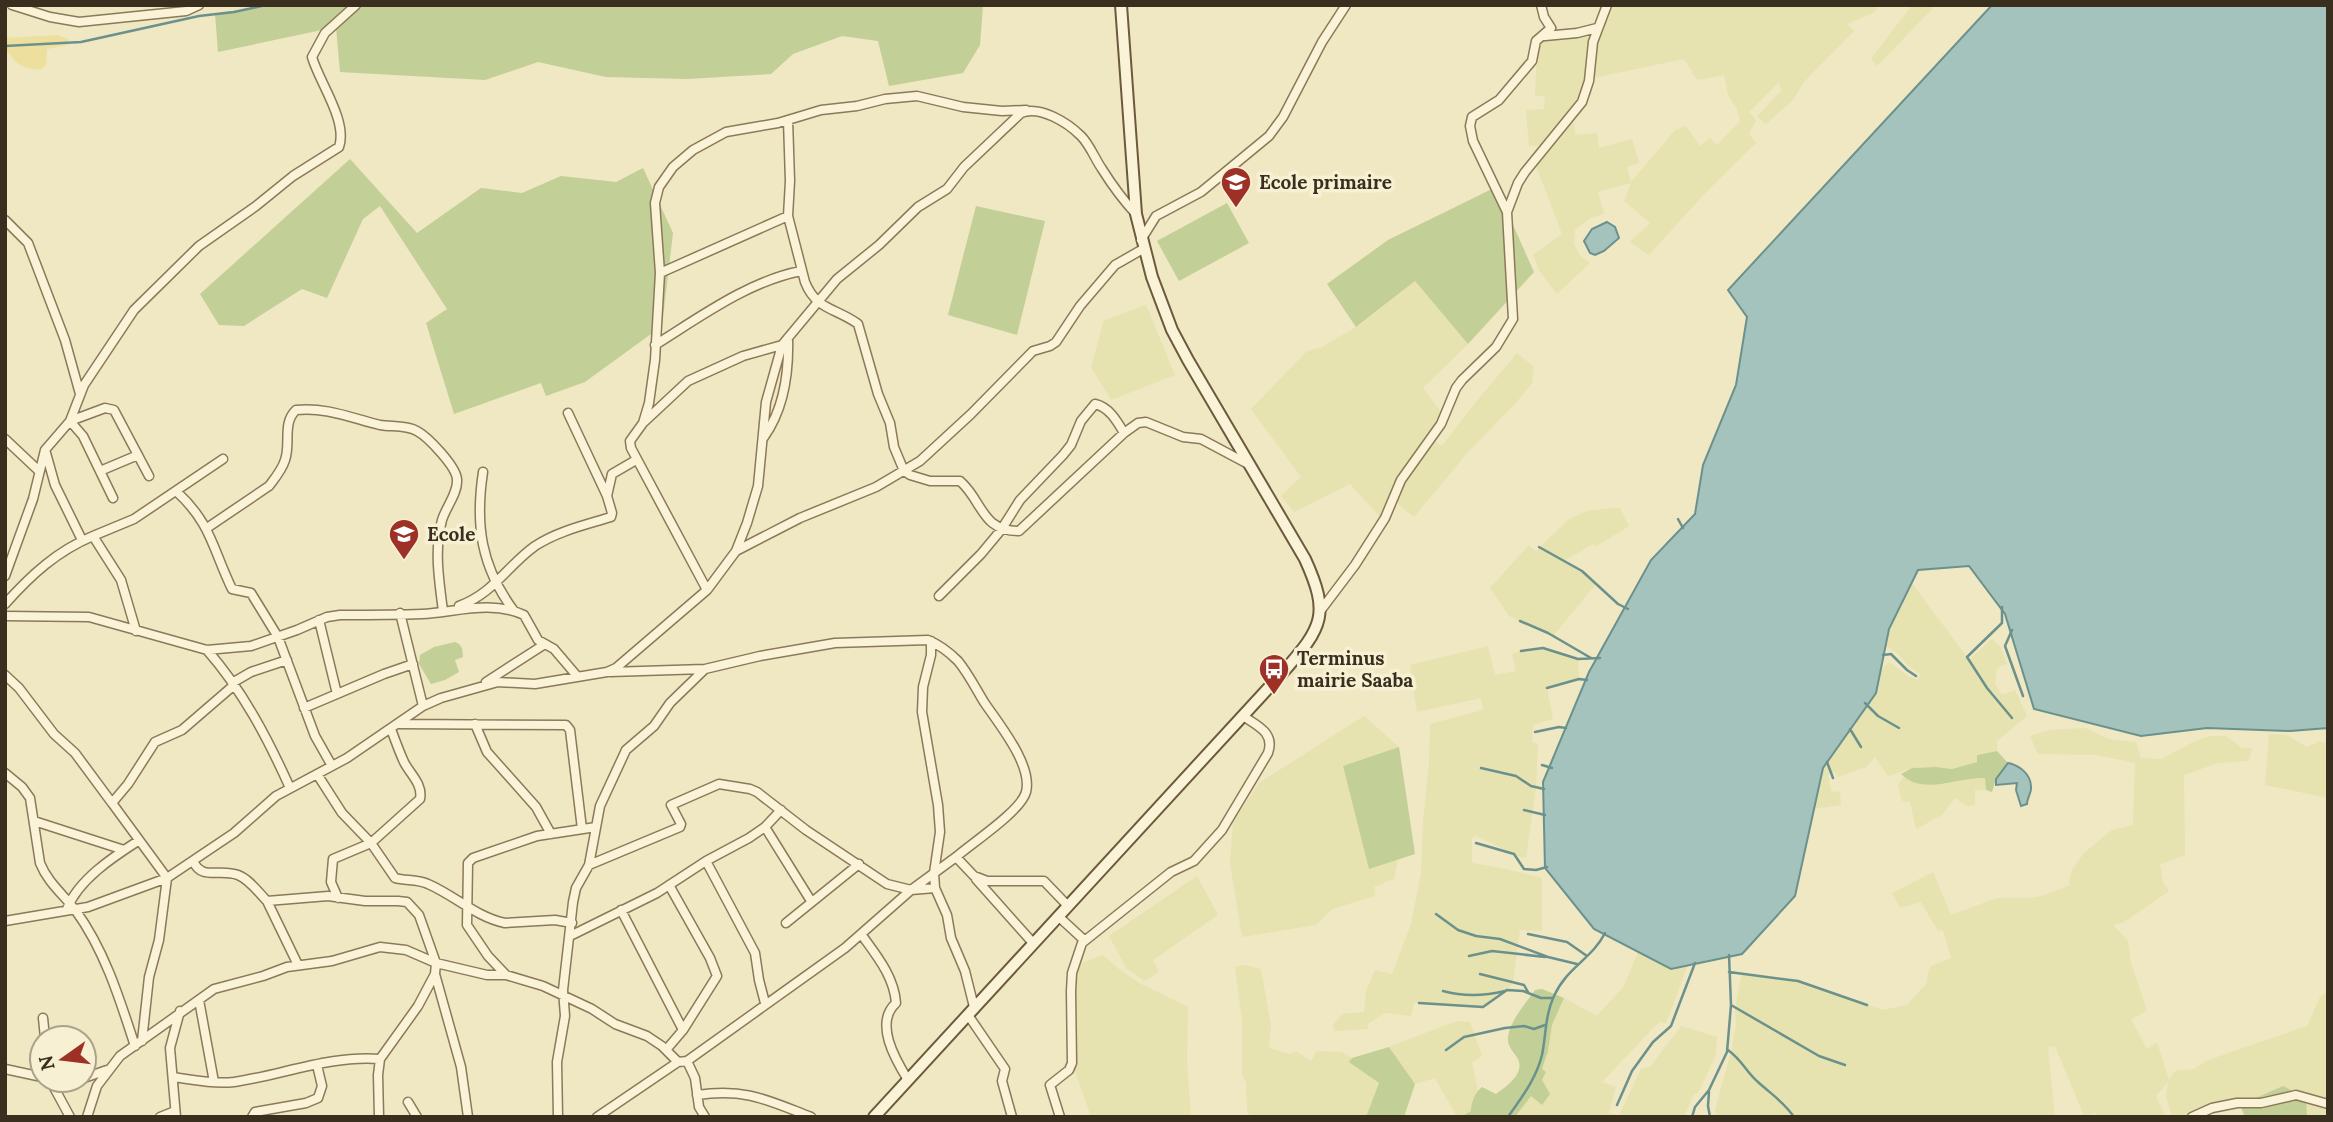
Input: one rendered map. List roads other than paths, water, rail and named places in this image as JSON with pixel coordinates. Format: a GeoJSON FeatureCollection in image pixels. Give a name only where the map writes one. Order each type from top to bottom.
{"type":"FeatureCollection","features":[{"type":"Feature","properties":{"kind":"street"},"geometry":{"type":"LineString","coordinates":[[12,5],[50,17],[79,22],[186,11],[200,5]]}},
{"type":"Feature","properties":{"kind":"street"},"geometry":{"type":"LineString","coordinates":[[5,576],[33,499],[45,450],[70,421],[88,378],[134,310],[199,246],[293,176],[339,147],[341,140],[335,110],[312,57],[325,33],[356,5]]}},
{"type":"Feature","properties":{"kind":"street"},"geometry":{"type":"LineString","coordinates":[[1121,5],[1136,214],[1142,245],[1172,330],[1305,559],[1318,590],[1321,610]]}},
{"type":"Feature","properties":{"kind":"street"},"geometry":{"type":"LineString","coordinates":[[736,551],[800,518],[876,487],[920,461],[1033,351],[1050,346],[1056,341],[1074,313],[1115,265],[1142,245],[1156,216],[1201,192],[1269,136],[1283,117],[1322,42],[1346,5]]}},
{"type":"Feature","properties":{"kind":"street"},"geometry":{"type":"LineString","coordinates":[[1541,5],[1551,28],[1560,33]]}},
{"type":"Feature","properties":{"kind":"street"},"geometry":{"type":"LineString","coordinates":[[1507,212],[1525,172],[1582,102],[1589,81],[1593,43],[1607,5]]}},
{"type":"Feature","properties":{"kind":"street"},"geometry":{"type":"LineString","coordinates":[[874,1117],[1297,656],[1316,629],[1321,610],[1355,565],[1385,518],[1401,480],[1441,424],[1456,388],[1496,347],[1510,326],[1513,311],[1507,212],[1473,141],[1471,121],[1476,113],[1496,103],[1526,69],[1534,56],[1536,41],[1551,28]]}},
{"type":"Feature","properties":{"kind":"street"},"geometry":{"type":"LineString","coordinates":[[1542,36],[1597,28]]}},
{"type":"Feature","properties":{"kind":"street"},"geometry":{"type":"LineString","coordinates":[[1581,32],[1593,43]]}},
{"type":"Feature","properties":{"kind":"street"},"geometry":{"type":"LineString","coordinates":[[643,423],[651,393],[660,273],[655,203],[659,187],[673,167],[693,150],[726,132],[788,120],[821,110],[917,96],[963,107],[1039,112],[1052,117],[1083,138],[1117,192],[1136,214]]}},
{"type":"Feature","properties":{"kind":"street"},"geometry":{"type":"LineString","coordinates":[[607,672],[616,668],[708,590],[736,551],[758,486],[769,387],[785,342],[837,279],[879,245],[918,206],[947,189],[990,141],[1017,116],[1028,110]]}},
{"type":"Feature","properties":{"kind":"street"},"geometry":{"type":"LineString","coordinates":[[788,120],[788,216],[802,271],[809,292],[818,302],[858,324],[878,394],[890,423],[894,447],[904,471],[930,481],[962,481],[986,516],[1001,530],[1023,529],[1138,422],[1146,422],[1183,437],[1201,439],[1250,466]]}},
{"type":"Feature","properties":{"kind":"street"},"geometry":{"type":"LineString","coordinates":[[660,273],[788,216]]}},
{"type":"Feature","properties":{"kind":"street"},"geometry":{"type":"LineString","coordinates":[[5,220],[28,243],[65,340],[80,395]]}},
{"type":"Feature","properties":{"kind":"street"},"geometry":{"type":"LineString","coordinates":[[655,345],[750,289],[774,277],[802,271]]}},
{"type":"Feature","properties":{"kind":"street"},"geometry":{"type":"LineString","coordinates":[[708,590],[636,460],[630,441],[643,423],[688,381],[743,356],[785,342]]}},
{"type":"Feature","properties":{"kind":"street"},"geometry":{"type":"LineString","coordinates":[[764,437],[774,422],[784,389],[788,362],[785,342]]}},
{"type":"Feature","properties":{"kind":"street"},"geometry":{"type":"LineString","coordinates":[[939,596],[981,554],[1001,530],[1020,500],[1071,445],[1091,406],[1100,404],[1124,433]]}},
{"type":"Feature","properties":{"kind":"street"},"geometry":{"type":"LineString","coordinates":[[70,421],[109,408],[114,410],[149,476]]}},
{"type":"Feature","properties":{"kind":"street"},"geometry":{"type":"LineString","coordinates":[[207,528],[270,486],[285,461],[289,420],[292,412],[296,410],[331,411],[381,425],[414,429],[435,447],[457,477],[456,488],[442,518],[437,546],[446,610]]}},
{"type":"Feature","properties":{"kind":"street"},"geometry":{"type":"LineString","coordinates":[[5,617],[89,617],[207,650],[251,646],[319,620],[340,615],[425,614],[472,601],[495,584],[532,548],[547,539],[611,517],[607,496],[568,413]]}},
{"type":"Feature","properties":{"kind":"street"},"geometry":{"type":"LineString","coordinates":[[70,421],[83,436],[113,498]]}},
{"type":"Feature","properties":{"kind":"street"},"geometry":{"type":"LineString","coordinates":[[5,439],[39,471]]}},
{"type":"Feature","properties":{"kind":"street"},"geometry":{"type":"LineString","coordinates":[[45,450],[55,485],[82,541]]}},
{"type":"Feature","properties":{"kind":"street"},"geometry":{"type":"LineString","coordinates":[[100,471],[138,455]]}},
{"type":"Feature","properties":{"kind":"street"},"geometry":{"type":"LineString","coordinates":[[5,604],[53,557],[82,541],[134,519],[223,459]]}},
{"type":"Feature","properties":{"kind":"street"},"geometry":{"type":"LineString","coordinates":[[607,496],[612,474],[636,460]]}},
{"type":"Feature","properties":{"kind":"street"},"geometry":{"type":"LineString","coordinates":[[483,472],[478,512],[486,553],[495,584],[514,611]]}},
{"type":"Feature","properties":{"kind":"street"},"geometry":{"type":"LineString","coordinates":[[177,492],[196,511],[207,528],[232,589],[251,593],[278,637],[314,736],[332,766]]}},
{"type":"Feature","properties":{"kind":"street"},"geometry":{"type":"LineString","coordinates":[[93,536],[121,580],[136,631]]}},
{"type":"Feature","properties":{"kind":"street"},"geometry":{"type":"LineString","coordinates":[[446,610],[502,608],[524,615],[538,640],[554,649],[577,676]]}},
{"type":"Feature","properties":{"kind":"street"},"geometry":{"type":"LineString","coordinates":[[400,613],[423,706]]}},
{"type":"Feature","properties":{"kind":"street"},"geometry":{"type":"LineString","coordinates":[[319,620],[337,694]]}},
{"type":"Feature","properties":{"kind":"street"},"geometry":{"type":"LineString","coordinates":[[931,641],[931,655],[923,687],[922,712],[940,832],[933,873],[935,888],[947,915],[951,938],[965,971],[971,1011],[1004,1069],[1002,1080],[1012,1117]]}},
{"type":"Feature","properties":{"kind":"street"},"geometry":{"type":"LineString","coordinates":[[5,921],[116,899],[167,878],[234,832],[276,796],[332,766],[395,727],[423,706],[481,685],[498,682],[535,684],[607,672],[705,669],[835,643],[931,641],[940,645],[959,663],[1012,743],[1023,766],[1026,782],[1023,799],[1010,814],[911,890],[861,934],[682,1061],[597,1117]]}},
{"type":"Feature","properties":{"kind":"street"},"geometry":{"type":"LineString","coordinates":[[481,685],[545,644]]}},
{"type":"Feature","properties":{"kind":"street"},"geometry":{"type":"LineString","coordinates":[[207,650],[261,726],[290,788]]}},
{"type":"Feature","properties":{"kind":"street"},"geometry":{"type":"LineString","coordinates":[[112,803],[128,784],[155,742],[182,730],[233,684],[251,672],[287,660]]}},
{"type":"Feature","properties":{"kind":"street"},"geometry":{"type":"LineString","coordinates":[[304,708],[413,664]]}},
{"type":"Feature","properties":{"kind":"street"},"geometry":{"type":"LineString","coordinates":[[558,1117],[557,1062],[565,1016],[563,990],[575,892],[589,865],[600,806],[626,750],[654,726],[670,703],[705,669]]}},
{"type":"Feature","properties":{"kind":"street"},"geometry":{"type":"LineString","coordinates":[[5,675],[28,698],[54,734],[75,753],[167,878],[159,940],[149,978],[139,1043]]}},
{"type":"Feature","properties":{"kind":"street"},"geometry":{"type":"LineString","coordinates":[[1060,1117],[1050,1085],[1069,1070],[1072,1063],[1072,982],[1083,940],[1171,872],[1195,861],[1222,830],[1272,743],[1269,736],[1243,716]]}},
{"type":"Feature","properties":{"kind":"street"},"geometry":{"type":"LineString","coordinates":[[475,724],[487,752],[536,807],[551,834]]}},
{"type":"Feature","properties":{"kind":"street"},"geometry":{"type":"LineString","coordinates":[[395,727],[566,724],[582,829]]}},
{"type":"Feature","properties":{"kind":"street"},"geometry":{"type":"LineString","coordinates":[[338,898],[331,882],[331,860],[371,843],[419,799],[421,793],[405,765],[395,727]]}},
{"type":"Feature","properties":{"kind":"street"},"geometry":{"type":"LineString","coordinates":[[5,773],[22,787],[30,798],[43,872],[96,946],[139,1043]]}},
{"type":"Feature","properties":{"kind":"street"},"geometry":{"type":"LineString","coordinates":[[317,774],[342,813],[371,843],[395,878],[427,883],[467,906],[505,923],[555,920],[572,923]]}},
{"type":"Feature","properties":{"kind":"street"},"geometry":{"type":"LineString","coordinates":[[589,865],[680,827],[671,805],[719,784],[757,792],[887,884],[911,890],[935,888]]}},
{"type":"Feature","properties":{"kind":"street"},"geometry":{"type":"LineString","coordinates":[[570,936],[640,903],[706,861],[749,838],[765,827],[781,810]]}},
{"type":"Feature","properties":{"kind":"street"},"geometry":{"type":"LineString","coordinates":[[34,821],[124,850]]}},
{"type":"Feature","properties":{"kind":"street"},"geometry":{"type":"LineString","coordinates":[[506,975],[470,931],[466,918],[468,863],[473,858],[508,844],[596,827]]}},
{"type":"Feature","properties":{"kind":"street"},"geometry":{"type":"LineString","coordinates":[[765,827],[811,901]]}},
{"type":"Feature","properties":{"kind":"street"},"geometry":{"type":"LineString","coordinates":[[70,908],[72,896],[138,841]]}},
{"type":"Feature","properties":{"kind":"street"},"geometry":{"type":"LineString","coordinates":[[956,856],[1034,943]]}},
{"type":"Feature","properties":{"kind":"street"},"geometry":{"type":"LineString","coordinates":[[193,861],[205,874],[223,871],[242,876],[267,901],[298,965]]}},
{"type":"Feature","properties":{"kind":"street"},"geometry":{"type":"LineString","coordinates":[[706,861],[755,953],[765,1003]]}},
{"type":"Feature","properties":{"kind":"street"},"geometry":{"type":"LineString","coordinates":[[786,923],[859,864]]}},
{"type":"Feature","properties":{"kind":"street"},"geometry":{"type":"LineString","coordinates":[[974,876],[990,882],[1044,881],[1068,906]]}},
{"type":"Feature","properties":{"kind":"street"},"geometry":{"type":"LineString","coordinates":[[666,1050],[717,976],[670,885]]}},
{"type":"Feature","properties":{"kind":"street"},"geometry":{"type":"LineString","coordinates":[[267,901],[301,897],[338,898],[407,902],[414,907],[436,963],[435,974],[461,1067],[468,1117]]}},
{"type":"Feature","properties":{"kind":"street"},"geometry":{"type":"LineString","coordinates":[[621,910],[682,1030]]}},
{"type":"Feature","properties":{"kind":"street"},"geometry":{"type":"LineString","coordinates":[[1058,916],[1083,940]]}},
{"type":"Feature","properties":{"kind":"street"},"geometry":{"type":"LineString","coordinates":[[861,934],[882,964],[894,993],[896,1003],[886,1015],[886,1024],[894,1055],[908,1080]]}},
{"type":"Feature","properties":{"kind":"street"},"geometry":{"type":"LineString","coordinates":[[87,1117],[97,1086],[120,1056],[214,989],[298,965],[332,961],[380,947],[406,950],[436,963],[487,975],[506,975],[543,986],[592,1009],[615,1024],[647,1036],[682,1061],[695,1078],[699,1107],[705,1117]]}},
{"type":"Feature","properties":{"kind":"street"},"geometry":{"type":"LineString","coordinates":[[379,1117],[380,1059],[418,1006],[435,974]]}},
{"type":"Feature","properties":{"kind":"street"},"geometry":{"type":"LineString","coordinates":[[200,1000],[214,1082]]}},
{"type":"Feature","properties":{"kind":"street"},"geometry":{"type":"LineString","coordinates":[[160,1117],[175,1114],[170,1048],[180,1011]]}},
{"type":"Feature","properties":{"kind":"street"},"geometry":{"type":"LineString","coordinates":[[43,1018],[44,1024]]}},
{"type":"Feature","properties":{"kind":"street"},"geometry":{"type":"LineString","coordinates":[[173,1077],[231,1082],[317,1065],[380,1059]]}},
{"type":"Feature","properties":{"kind":"street"},"geometry":{"type":"LineString","coordinates":[[252,1117],[255,1112],[306,1103],[318,1098],[321,1086],[317,1065]]}},
{"type":"Feature","properties":{"kind":"street"},"geometry":{"type":"LineString","coordinates":[[5,1069],[28,1074]]}},
{"type":"Feature","properties":{"kind":"street"},"geometry":{"type":"LineString","coordinates":[[98,1073],[107,1070]]}},
{"type":"Feature","properties":{"kind":"street"},"geometry":{"type":"LineString","coordinates":[[697,1095],[748,1093],[811,1117]]}},
{"type":"Feature","properties":{"kind":"street"},"geometry":{"type":"LineString","coordinates":[[58,1094],[70,1117]]}},
{"type":"Feature","properties":{"kind":"street"},"geometry":{"type":"LineString","coordinates":[[2192,1117],[2212,1108],[2237,1103],[2261,1103],[2296,1095],[2328,1104]]}},
{"type":"Feature","properties":{"kind":"street"},"geometry":{"type":"LineString","coordinates":[[408,1102],[417,1117]]}},
{"type":"Feature","properties":{"kind":"water"},"geometry":{"type":"Polygon","coordinates":[[[1992,5],[2328,5],[2328,728],[2290,731],[2207,728],[2141,736],[2034,709],[2005,614],[1969,566],[1918,570],[1889,629],[1876,693],[1823,768],[1795,896],[1742,954],[1671,969],[1594,929],[1545,868],[1543,782],[1589,672],[1651,560],[1695,514],[1703,465],[1736,385],[1747,317],[1728,290],[1992,5]]]}},
{"type":"Feature","properties":{"kind":"water"},"geometry":{"type":"Polygon","coordinates":[[[1607,222],[1615,227],[1619,238],[1604,251],[1595,255],[1590,253],[1584,241],[1592,229],[1607,222]]]}},
{"type":"Feature","properties":{"kind":"water"},"geometry":{"type":"Polygon","coordinates":[[[2008,763],[2020,768],[2029,778],[2031,789],[2027,804],[2021,806],[2016,790],[2017,783],[1996,785],[1996,779],[2008,763]]]}},
{"type":"Feature","properties":{"kind":"waterway"},"geometry":{"type":"LineString","coordinates":[[5,46],[81,42],[199,16],[266,5]]}},
{"type":"Feature","properties":{"kind":"waterway"},"geometry":{"type":"LineString","coordinates":[[1678,519],[1683,528]]}},
{"type":"Feature","properties":{"kind":"waterway"},"geometry":{"type":"LineString","coordinates":[[1539,547],[1582,571],[1618,604],[1628,609]]}},
{"type":"Feature","properties":{"kind":"waterway"},"geometry":{"type":"LineString","coordinates":[[2002,607],[2002,623],[1967,657],[1987,688],[2012,718]]}},
{"type":"Feature","properties":{"kind":"waterway"},"geometry":{"type":"LineString","coordinates":[[1520,621],[1548,633],[1591,658]]}},
{"type":"Feature","properties":{"kind":"waterway"},"geometry":{"type":"LineString","coordinates":[[2012,630],[2005,646],[2023,696]]}},
{"type":"Feature","properties":{"kind":"waterway"},"geometry":{"type":"LineString","coordinates":[[1521,651],[1543,648],[1578,659],[1600,658]]}},
{"type":"Feature","properties":{"kind":"waterway"},"geometry":{"type":"LineString","coordinates":[[1883,655],[1891,654],[1916,676]]}},
{"type":"Feature","properties":{"kind":"waterway"},"geometry":{"type":"LineString","coordinates":[[1547,688],[1579,679],[1587,680]]}},
{"type":"Feature","properties":{"kind":"waterway"},"geometry":{"type":"LineString","coordinates":[[1865,703],[1878,716],[1899,728]]}},
{"type":"Feature","properties":{"kind":"waterway"},"geometry":{"type":"LineString","coordinates":[[1535,732],[1566,728]]}},
{"type":"Feature","properties":{"kind":"waterway"},"geometry":{"type":"LineString","coordinates":[[1850,729],[1861,747]]}},
{"type":"Feature","properties":{"kind":"waterway"},"geometry":{"type":"LineString","coordinates":[[1827,762],[1833,778]]}},
{"type":"Feature","properties":{"kind":"waterway"},"geometry":{"type":"LineString","coordinates":[[1542,765],[1552,768]]}},
{"type":"Feature","properties":{"kind":"waterway"},"geometry":{"type":"LineString","coordinates":[[1481,768],[1516,776],[1531,786],[1544,789]]}},
{"type":"Feature","properties":{"kind":"waterway"},"geometry":{"type":"LineString","coordinates":[[1524,810],[1545,815]]}},
{"type":"Feature","properties":{"kind":"waterway"},"geometry":{"type":"LineString","coordinates":[[1476,843],[1514,854],[1524,869],[1547,867]]}},
{"type":"Feature","properties":{"kind":"waterway"},"geometry":{"type":"LineString","coordinates":[[1436,914],[1458,930],[1500,939],[1548,957],[1577,964]]}},
{"type":"Feature","properties":{"kind":"waterway"},"geometry":{"type":"LineString","coordinates":[[1508,1117],[1536,1072],[1549,1011],[1559,986],[1600,942],[1605,933]]}},
{"type":"Feature","properties":{"kind":"waterway"},"geometry":{"type":"LineString","coordinates":[[1528,934],[1567,942],[1587,956]]}},
{"type":"Feature","properties":{"kind":"waterway"},"geometry":{"type":"LineString","coordinates":[[1469,956],[1492,951],[1545,957]]}},
{"type":"Feature","properties":{"kind":"waterway"},"geometry":{"type":"LineString","coordinates":[[1692,1117],[1695,1107],[1709,1090],[1727,1052],[1731,1005],[1729,955]]}},
{"type":"Feature","properties":{"kind":"waterway"},"geometry":{"type":"LineString","coordinates":[[1617,1105],[1632,1071],[1653,1042],[1671,1026],[1695,963]]}},
{"type":"Feature","properties":{"kind":"waterway"},"geometry":{"type":"LineString","coordinates":[[1729,972],[1798,981],[1867,1005]]}},
{"type":"Feature","properties":{"kind":"waterway"},"geometry":{"type":"LineString","coordinates":[[1480,974],[1524,985],[1528,992]]}},
{"type":"Feature","properties":{"kind":"waterway"},"geometry":{"type":"LineString","coordinates":[[1419,1003],[1483,1007],[1507,990],[1552,998]]}},
{"type":"Feature","properties":{"kind":"waterway"},"geometry":{"type":"LineString","coordinates":[[1443,991],[1474,995],[1505,991]]}},
{"type":"Feature","properties":{"kind":"waterway"},"geometry":{"type":"LineString","coordinates":[[1731,1005],[1819,1056],[1845,1065]]}},
{"type":"Feature","properties":{"kind":"waterway"},"geometry":{"type":"LineString","coordinates":[[1446,1050],[1464,1037],[1505,1028],[1524,1026],[1534,1029],[1545,1025]]}},
{"type":"Feature","properties":{"kind":"waterway"},"geometry":{"type":"LineString","coordinates":[[1728,1050],[1794,1117]]}},
{"type":"Feature","properties":{"kind":"waterway"},"geometry":{"type":"LineString","coordinates":[[1709,1092],[1710,1117]]}},
{"type":"Feature","properties":{"kind":"place","name":"Ecole primaire"},"geometry":{"type":"Point","coordinates":[1236,209]}},
{"type":"Feature","properties":{"kind":"place","name":"Ecole"},"geometry":{"type":"Point","coordinates":[404,561]}},
{"type":"Feature","properties":{"kind":"place","name":"Terminus mairie Saaba"},"geometry":{"type":"Point","coordinates":[1274,696]}}]}
